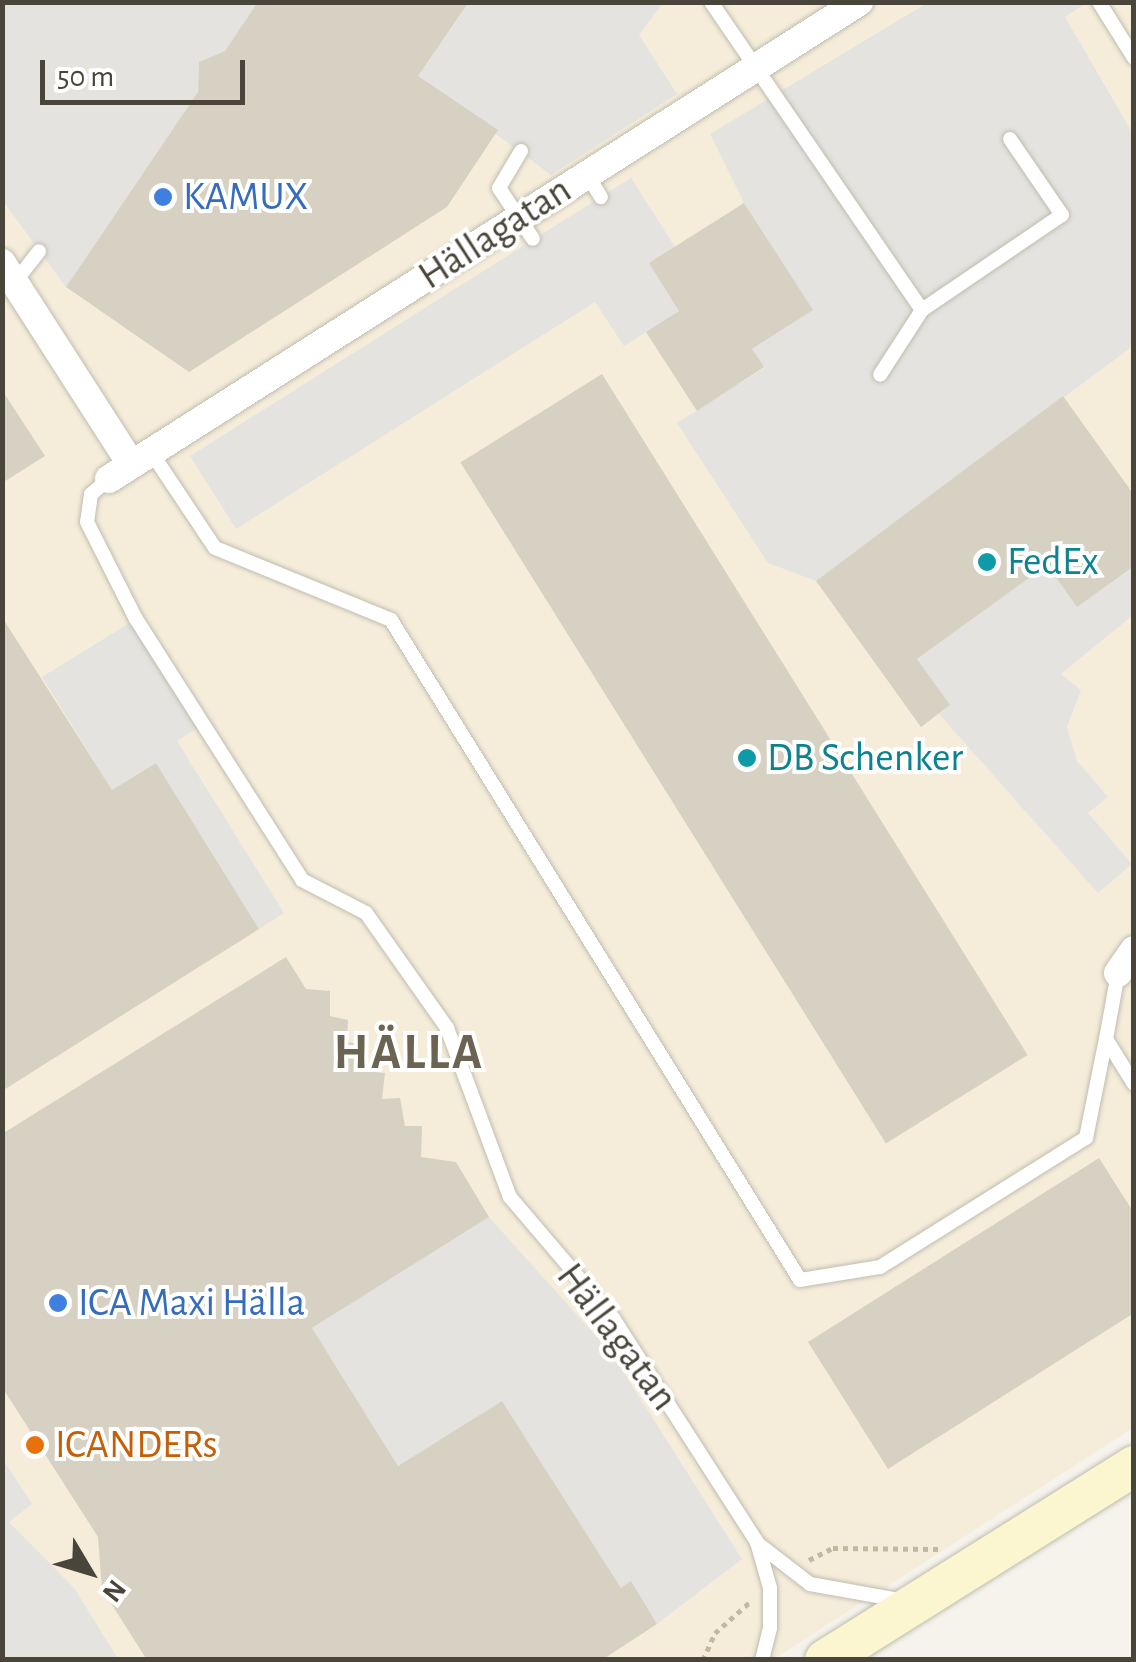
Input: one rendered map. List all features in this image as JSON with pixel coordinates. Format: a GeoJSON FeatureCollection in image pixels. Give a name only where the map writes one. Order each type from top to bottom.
{"type":"FeatureCollection","features":[{"type":"Feature","properties":{"kind":"main road"},"geometry":{"type":"LineString","coordinates":[[825,1660],[1134,1466]]}},
{"type":"Feature","properties":{"kind":"main road"},"geometry":{"type":"LineString","coordinates":[[862,1660],[1134,1488]]}},
{"type":"Feature","properties":{"kind":"street","name":"Hällagatan"},"geometry":{"type":"LineString","coordinates":[[130,465],[594,186],[661,116],[757,66],[859,2]]}},
{"type":"Feature","properties":{"kind":"street"},"geometry":{"type":"LineString","coordinates":[[9,272],[130,465]]}},
{"type":"Feature","properties":{"kind":"lane"},"geometry":{"type":"LineString","coordinates":[[711,2],[922,310]]}},
{"type":"Feature","properties":{"kind":"lane"},"geometry":{"type":"LineString","coordinates":[[1099,2],[1134,58]]}},
{"type":"Feature","properties":{"kind":"lane"},"geometry":{"type":"LineString","coordinates":[[880,375],[922,310],[1062,215],[1010,139]]}},
{"type":"Feature","properties":{"kind":"lane"},"geometry":{"type":"LineString","coordinates":[[521,150],[499,188],[526,228]]}},
{"type":"Feature","properties":{"kind":"lane"},"geometry":{"type":"LineString","coordinates":[[9,272],[39,251]]}},
{"type":"Feature","properties":{"kind":"lane"},"geometry":{"type":"LineString","coordinates":[[130,465],[214,548],[391,620],[800,1280],[880,1267],[1086,1138],[1126,961]]}},
{"type":"Feature","properties":{"kind":"lane","name":"Hällagatan"},"geometry":{"type":"LineString","coordinates":[[130,465],[90,494],[87,522],[136,619],[302,880],[366,912],[447,1028],[510,1196],[614,1318],[756,1542]]}},
{"type":"Feature","properties":{"kind":"lane"},"geometry":{"type":"LineString","coordinates":[[1106,1039],[1134,1084]]}},
{"type":"Feature","properties":{"kind":"lane"},"geometry":{"type":"LineString","coordinates":[[756,1542],[791,1572],[856,1597],[923,1602]]}},
{"type":"Feature","properties":{"kind":"lane"},"geometry":{"type":"LineString","coordinates":[[756,1542],[770,1588],[770,1628],[762,1660]]}},
{"type":"Feature","properties":{"kind":"path"},"geometry":{"type":"LineString","coordinates":[[791,1572],[833,1548],[948,1548]]}},
{"type":"Feature","properties":{"kind":"path"},"geometry":{"type":"LineString","coordinates":[[703,1660],[715,1633],[770,1588]]}},
{"type":"Feature","properties":{"kind":"shaded area"},"geometry":{"type":"Polygon","coordinates":[[[2,3],[258,3],[225,51],[199,62],[198,92],[66,287],[3,201],[2,3]]]}},
{"type":"Feature","properties":{"kind":"shaded area"},"geometry":{"type":"Polygon","coordinates":[[[3,3],[1133,3],[1133,1428],[774,1659],[3,1660],[3,3]]]}},
{"type":"Feature","properties":{"kind":"shaded area"},"geometry":{"type":"Polygon","coordinates":[[[469,3],[663,3],[639,35],[677,94],[551,175],[418,76],[469,3]]]}},
{"type":"Feature","properties":{"kind":"shaded area"},"geometry":{"type":"Polygon","coordinates":[[[927,3],[1086,3],[1065,17],[1133,134],[1133,346],[816,581],[768,563],[677,423],[764,368],[752,349],[812,310],[744,203],[710,134],[927,3]]]}},
{"type":"Feature","properties":{"kind":"shaded area"},"geometry":{"type":"Polygon","coordinates":[[[631,178],[675,247],[679,311],[624,346],[595,302],[236,529],[190,456],[631,178]]]}},
{"type":"Feature","properties":{"kind":"shaded area"},"geometry":{"type":"Polygon","coordinates":[[[1047,565],[1133,566],[1133,615],[1061,674],[1081,690],[1067,727],[1077,761],[1108,797],[1088,813],[1132,864],[1098,893],[939,714],[950,705],[917,659],[1047,565]]]}},
{"type":"Feature","properties":{"kind":"shaded area"},"geometry":{"type":"Polygon","coordinates":[[[136,619],[202,725],[177,741],[284,913],[259,929],[156,763],[112,790],[42,677],[136,619]]]}},
{"type":"Feature","properties":{"kind":"shaded area"},"geometry":{"type":"Polygon","coordinates":[[[489,1217],[612,1354],[742,1559],[657,1624],[631,1582],[621,1588],[502,1401],[398,1466],[312,1328],[489,1217]]]}},
{"type":"Feature","properties":{"kind":"shaded area"},"geometry":{"type":"Polygon","coordinates":[[[2,1458],[32,1504],[9,1522],[75,1589],[118,1659],[3,1659],[2,1458]]]}},
{"type":"Feature","properties":{"kind":"building"},"geometry":{"type":"Polygon","coordinates":[[[258,2],[469,2],[418,76],[498,130],[447,207],[189,372],[66,287],[198,92],[199,62],[225,51],[258,2]]]}},
{"type":"Feature","properties":{"kind":"building"},"geometry":{"type":"Polygon","coordinates":[[[744,203],[813,310],[752,349],[764,367],[697,411],[646,332],[679,311],[649,263],[744,203]]]}},
{"type":"Feature","properties":{"kind":"building","name":"DB Schenker"},"geometry":{"type":"Polygon","coordinates":[[[602,374],[1028,1055],[886,1143],[460,462],[602,374]]]}},
{"type":"Feature","properties":{"kind":"building"},"geometry":{"type":"Polygon","coordinates":[[[2,390],[45,456],[2,483],[2,390]]]}},
{"type":"Feature","properties":{"kind":"building","name":"FedEx"},"geometry":{"type":"Polygon","coordinates":[[[1063,396],[1134,495],[1134,566],[1077,607],[1047,565],[917,659],[950,705],[921,727],[816,581],[1063,396]]]}},
{"type":"Feature","properties":{"kind":"building"},"geometry":{"type":"Polygon","coordinates":[[[2,617],[112,790],[156,763],[259,929],[2,1091],[2,617]]]}},
{"type":"Feature","properties":{"kind":"building"},"geometry":{"type":"Polygon","coordinates":[[[286,957],[306,989],[330,991],[330,1016],[348,1020],[347,1042],[364,1045],[364,1071],[385,1073],[382,1099],[400,1098],[405,1126],[422,1126],[421,1157],[456,1162],[489,1217],[312,1328],[398,1466],[502,1401],[621,1588],[631,1581],[657,1624],[602,1660],[147,1660],[102,1589],[98,1537],[2,1387],[2,1134],[286,957]]]}},
{"type":"Feature","properties":{"kind":"building"},"geometry":{"type":"Polygon","coordinates":[[[1099,1158],[1134,1213],[1134,1313],[888,1469],[808,1342],[1099,1158]]]}},
{"type":"Feature","properties":{"kind":"place","name":"KAMUX"},"geometry":{"type":"Point","coordinates":[163,197]}},
{"type":"Feature","properties":{"kind":"place","name":"FedEx"},"geometry":{"type":"Point","coordinates":[987,562]}},
{"type":"Feature","properties":{"kind":"place","name":"DB Schenker"},"geometry":{"type":"Point","coordinates":[747,758]}},
{"type":"Feature","properties":{"kind":"place","name":"ICA Maxi Hälla"},"geometry":{"type":"Point","coordinates":[58,1303]}},
{"type":"Feature","properties":{"kind":"place","name":"ICANDERs"},"geometry":{"type":"Point","coordinates":[35,1445]}},
{"type":"Feature","properties":{"kind":"district","name":"HÄLLA"},"geometry":{"type":"Point","coordinates":[409,1054]}}]}
